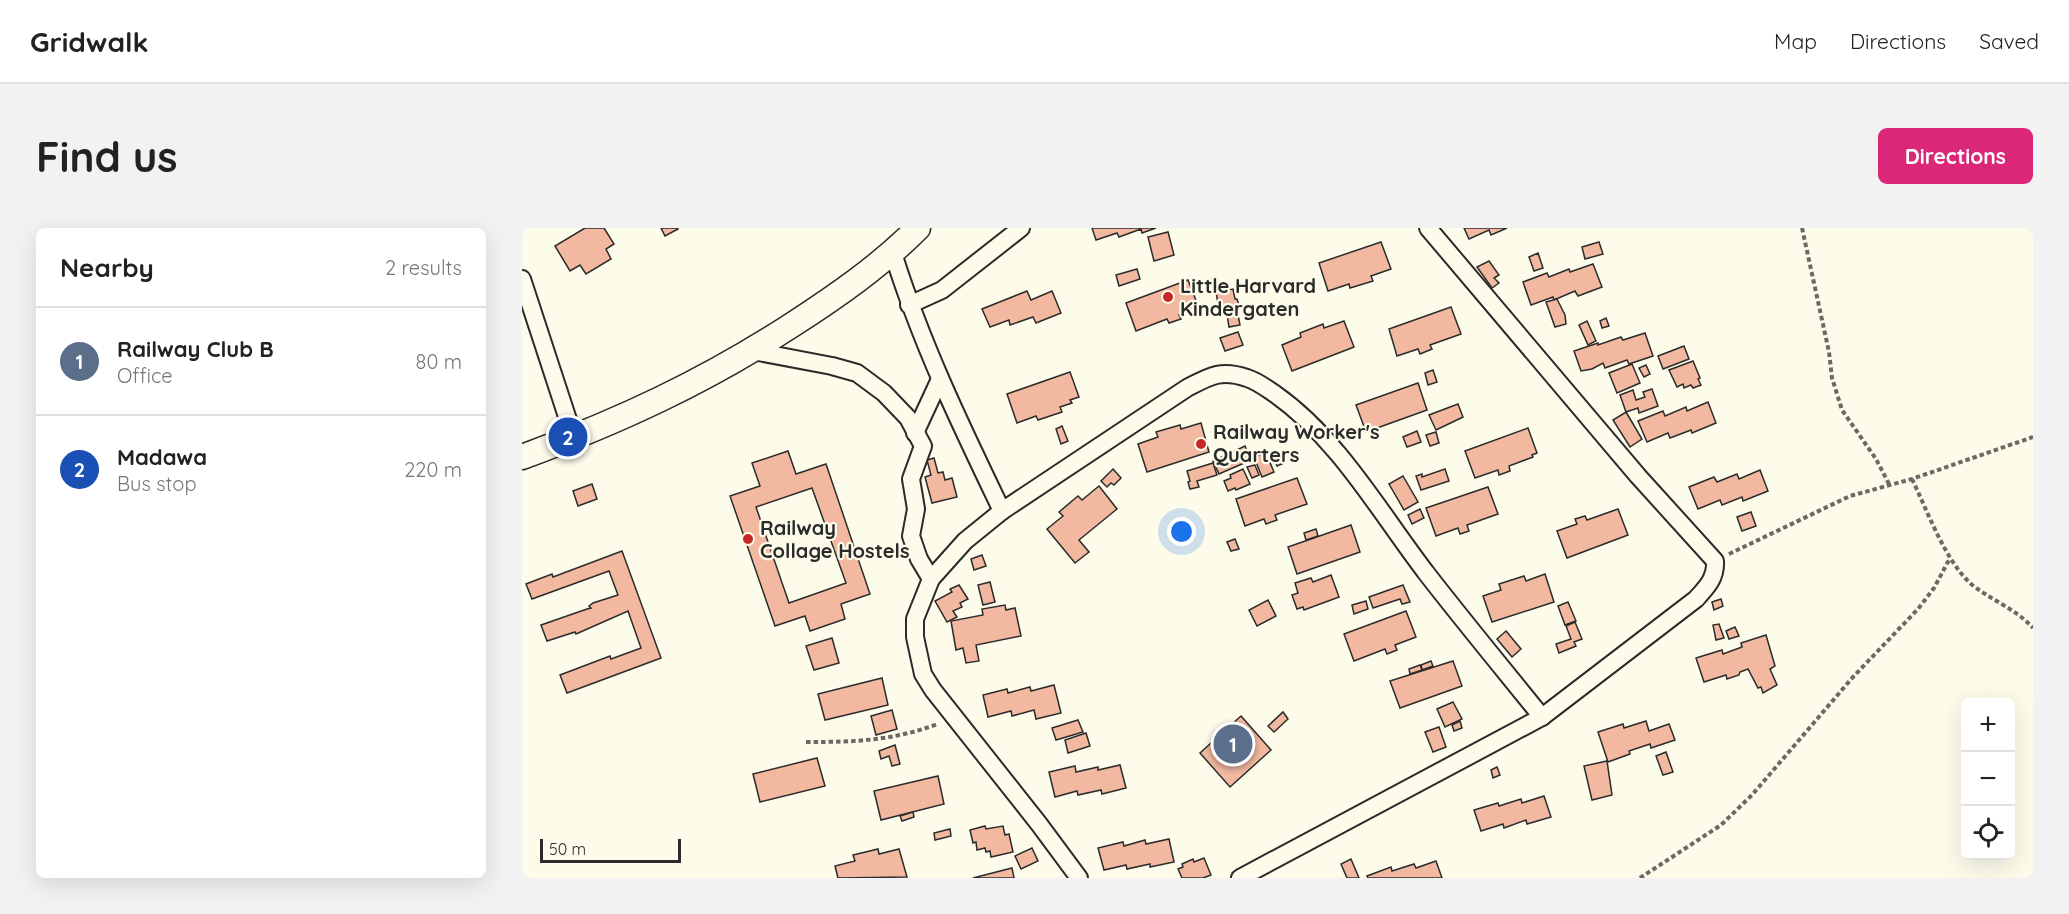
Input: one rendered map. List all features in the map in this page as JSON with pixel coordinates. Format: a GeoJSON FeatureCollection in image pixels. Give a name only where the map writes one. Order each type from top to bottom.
{"type":"FeatureCollection","features":[{"type":"Feature","properties":{"kind":"street"},"geometry":{"type":"LineString","coordinates":[[522,458],[637,412],[679,392],[753,351],[829,302],[893,253],[918,228]]}},
{"type":"Feature","properties":{"kind":"street"},"geometry":{"type":"LineString","coordinates":[[909,304],[942,290],[1021,228]]}},
{"type":"Feature","properties":{"kind":"street"},"geometry":{"type":"LineString","coordinates":[[1240,878],[1542,717],[1696,599],[1710,584],[1716,571],[1715,561],[1638,476],[1428,228]]}},
{"type":"Feature","properties":{"kind":"street"},"geometry":{"type":"LineString","coordinates":[[893,253],[909,304],[940,379],[1002,511]]}},
{"type":"Feature","properties":{"kind":"street"},"geometry":{"type":"LineString","coordinates":[[522,279],[574,438]]}},
{"type":"Feature","properties":{"kind":"street"},"geometry":{"type":"LineString","coordinates":[[753,351],[857,373],[884,393],[908,418],[922,446],[911,479],[916,509],[911,536],[919,559],[931,579]]}},
{"type":"Feature","properties":{"kind":"street"},"geometry":{"type":"LineString","coordinates":[[1079,878],[956,717],[943,704],[923,674],[915,637],[915,619],[931,579],[965,542],[1002,511],[1208,376],[1225,373],[1249,378],[1271,391],[1307,419],[1343,460],[1428,575],[1542,717]]}},
{"type":"Feature","properties":{"kind":"street"},"geometry":{"type":"LineString","coordinates":[[915,433],[940,379]]}},
{"type":"Feature","properties":{"kind":"path"},"geometry":{"type":"LineString","coordinates":[[1802,228],[1829,352],[1832,378],[1842,410],[1876,459],[1889,484]]}},
{"type":"Feature","properties":{"kind":"path"},"geometry":{"type":"LineString","coordinates":[[1715,561],[1850,496],[1912,479],[2033,437]]}},
{"type":"Feature","properties":{"kind":"path"},"geometry":{"type":"LineString","coordinates":[[1912,479],[1950,558],[1968,581],[1990,598],[2011,608],[2033,628]]}},
{"type":"Feature","properties":{"kind":"path"},"geometry":{"type":"LineString","coordinates":[[1640,878],[1721,825],[1752,795],[1853,677],[1918,609],[1934,588],[1950,558]]}},
{"type":"Feature","properties":{"kind":"path"},"geometry":{"type":"LineString","coordinates":[[806,742],[870,741],[916,731],[956,717]]}},
{"type":"Feature","properties":{"kind":"building"},"geometry":{"type":"Polygon","coordinates":[[[585,228],[604,228],[614,244],[606,249],[611,259],[586,274],[580,265],[570,271],[555,246],[585,228]]]}},
{"type":"Feature","properties":{"kind":"building"},"geometry":{"type":"Polygon","coordinates":[[[661,228],[678,228],[678,229],[665,236],[661,228]]]}},
{"type":"Feature","properties":{"kind":"building"},"geometry":{"type":"Polygon","coordinates":[[[1092,228],[1156,228],[1142,233],[1141,229],[1119,237],[1117,233],[1096,240],[1092,228]]]}},
{"type":"Feature","properties":{"kind":"building"},"geometry":{"type":"Polygon","coordinates":[[[1464,228],[1507,228],[1491,235],[1489,230],[1469,239],[1464,228]]]}},
{"type":"Feature","properties":{"kind":"building"},"geometry":{"type":"Polygon","coordinates":[[[1168,232],[1174,255],[1154,261],[1148,237],[1168,232]]]}},
{"type":"Feature","properties":{"kind":"building"},"geometry":{"type":"Polygon","coordinates":[[[1381,242],[1391,269],[1371,276],[1373,281],[1350,288],[1349,284],[1328,291],[1319,263],[1381,242]]]}},
{"type":"Feature","properties":{"kind":"building"},"geometry":{"type":"Polygon","coordinates":[[[1599,242],[1603,254],[1585,259],[1582,247],[1599,242]]]}},
{"type":"Feature","properties":{"kind":"building"},"geometry":{"type":"Polygon","coordinates":[[[1538,253],[1543,268],[1534,271],[1529,257],[1538,253]]]}},
{"type":"Feature","properties":{"kind":"building"},"geometry":{"type":"Polygon","coordinates":[[[1489,261],[1499,275],[1494,278],[1499,283],[1492,288],[1477,267],[1489,261]]]}},
{"type":"Feature","properties":{"kind":"building"},"geometry":{"type":"Polygon","coordinates":[[[1593,264],[1602,287],[1578,296],[1575,291],[1554,300],[1553,297],[1531,305],[1523,282],[1547,273],[1549,277],[1569,269],[1570,272],[1593,264]]]}},
{"type":"Feature","properties":{"kind":"building"},"geometry":{"type":"Polygon","coordinates":[[[1137,269],[1140,279],[1119,286],[1116,275],[1137,269]]]}},
{"type":"Feature","properties":{"kind":"building"},"geometry":{"type":"Polygon","coordinates":[[[1188,280],[1199,308],[1179,315],[1181,319],[1169,323],[1167,319],[1136,331],[1126,303],[1188,280]]]}},
{"type":"Feature","properties":{"kind":"building"},"geometry":{"type":"Polygon","coordinates":[[[1233,289],[1239,305],[1236,305],[1240,325],[1229,327],[1227,314],[1220,315],[1216,292],[1233,289]]]}},
{"type":"Feature","properties":{"kind":"building"},"geometry":{"type":"Polygon","coordinates":[[[1027,291],[1031,300],[1052,291],[1061,313],[1036,323],[1033,317],[1010,325],[1009,320],[990,327],[982,309],[1027,291]]]}},
{"type":"Feature","properties":{"kind":"building"},"geometry":{"type":"Polygon","coordinates":[[[1557,299],[1565,315],[1566,324],[1555,327],[1546,302],[1557,299]]]}},
{"type":"Feature","properties":{"kind":"building"},"geometry":{"type":"Polygon","coordinates":[[[1451,307],[1461,334],[1430,345],[1432,349],[1420,354],[1418,349],[1397,356],[1389,329],[1451,307]]]}},
{"type":"Feature","properties":{"kind":"building"},"geometry":{"type":"Polygon","coordinates":[[[1606,318],[1609,326],[1602,328],[1600,321],[1606,318]]]}},
{"type":"Feature","properties":{"kind":"building"},"geometry":{"type":"Polygon","coordinates":[[[1344,321],[1354,347],[1292,371],[1282,345],[1301,337],[1300,333],[1323,324],[1324,328],[1344,321]]]}},
{"type":"Feature","properties":{"kind":"building"},"geometry":{"type":"Polygon","coordinates":[[[1587,321],[1596,341],[1588,345],[1579,325],[1587,321]]]}},
{"type":"Feature","properties":{"kind":"building"},"geometry":{"type":"Polygon","coordinates":[[[1238,332],[1243,345],[1225,351],[1220,338],[1238,332]]]}},
{"type":"Feature","properties":{"kind":"building"},"geometry":{"type":"Polygon","coordinates":[[[1645,333],[1653,356],[1629,364],[1627,360],[1605,368],[1603,363],[1592,369],[1581,371],[1574,351],[1621,337],[1623,340],[1645,333]]]}},
{"type":"Feature","properties":{"kind":"building"},"geometry":{"type":"Polygon","coordinates":[[[1684,346],[1689,359],[1663,369],[1658,356],[1684,346]]]}},
{"type":"Feature","properties":{"kind":"building"},"geometry":{"type":"Polygon","coordinates":[[[1693,361],[1701,385],[1684,388],[1683,384],[1677,387],[1669,370],[1693,361]]]}},
{"type":"Feature","properties":{"kind":"building"},"geometry":{"type":"Polygon","coordinates":[[[1632,364],[1640,383],[1617,393],[1609,373],[1632,364]]]}},
{"type":"Feature","properties":{"kind":"building"},"geometry":{"type":"Polygon","coordinates":[[[1646,365],[1650,374],[1644,377],[1639,368],[1646,365]]]}},
{"type":"Feature","properties":{"kind":"building"},"geometry":{"type":"Polygon","coordinates":[[[1433,370],[1437,382],[1428,385],[1425,373],[1433,370]]]}},
{"type":"Feature","properties":{"kind":"building"},"geometry":{"type":"Polygon","coordinates":[[[1070,372],[1079,397],[1070,400],[1072,403],[1060,407],[1062,412],[1038,420],[1036,416],[1017,423],[1007,394],[1070,372]]]}},
{"type":"Feature","properties":{"kind":"building"},"geometry":{"type":"Polygon","coordinates":[[[1418,383],[1427,410],[1366,432],[1356,405],[1418,383]]]}},
{"type":"Feature","properties":{"kind":"building"},"geometry":{"type":"Polygon","coordinates":[[[1652,389],[1658,406],[1639,413],[1638,408],[1626,412],[1620,395],[1633,390],[1636,400],[1645,397],[1643,392],[1652,389]]]}},
{"type":"Feature","properties":{"kind":"building"},"geometry":{"type":"Polygon","coordinates":[[[1708,402],[1716,423],[1692,433],[1691,430],[1670,438],[1668,433],[1647,442],[1638,421],[1663,411],[1665,416],[1686,407],[1687,411],[1708,402]]]}},
{"type":"Feature","properties":{"kind":"building"},"geometry":{"type":"Polygon","coordinates":[[[1458,404],[1463,417],[1436,430],[1429,415],[1458,404]]]}},
{"type":"Feature","properties":{"kind":"building"},"geometry":{"type":"Polygon","coordinates":[[[1626,412],[1642,439],[1630,447],[1613,420],[1626,412]]]}},
{"type":"Feature","properties":{"kind":"building"},"geometry":{"type":"Polygon","coordinates":[[[1201,423],[1209,452],[1147,472],[1138,444],[1158,437],[1156,432],[1180,425],[1181,429],[1201,423]]]}},
{"type":"Feature","properties":{"kind":"building"},"geometry":{"type":"Polygon","coordinates":[[[1062,426],[1068,441],[1061,444],[1056,429],[1062,426]]]}},
{"type":"Feature","properties":{"kind":"building"},"geometry":{"type":"Polygon","coordinates":[[[1528,428],[1537,453],[1532,455],[1533,457],[1509,466],[1510,471],[1499,475],[1498,470],[1475,478],[1465,451],[1528,428]]]}},
{"type":"Feature","properties":{"kind":"building"},"geometry":{"type":"Polygon","coordinates":[[[1417,431],[1421,442],[1407,447],[1403,437],[1417,431]]]}},
{"type":"Feature","properties":{"kind":"building"},"geometry":{"type":"Polygon","coordinates":[[[1436,432],[1439,443],[1430,446],[1426,435],[1436,432]]]}},
{"type":"Feature","properties":{"kind":"building"},"geometry":{"type":"Polygon","coordinates":[[[1245,446],[1251,460],[1219,474],[1213,461],[1245,446]]]}},
{"type":"Feature","properties":{"kind":"building"},"geometry":{"type":"Polygon","coordinates":[[[788,451],[796,474],[826,464],[870,594],[841,604],[845,619],[810,631],[805,616],[775,626],[730,496],[760,486],[752,463],[788,451]],[[812,488],[756,507],[789,603],[846,583],[812,488]]]}},
{"type":"Feature","properties":{"kind":"building"},"geometry":{"type":"Polygon","coordinates":[[[1266,453],[1274,472],[1262,477],[1254,457],[1266,453]]]}},
{"type":"Feature","properties":{"kind":"building"},"geometry":{"type":"Polygon","coordinates":[[[1281,456],[1284,463],[1277,466],[1274,459],[1281,456]]]}},
{"type":"Feature","properties":{"kind":"building"},"geometry":{"type":"Polygon","coordinates":[[[934,458],[938,473],[943,472],[945,480],[952,478],[957,497],[932,503],[925,477],[931,475],[927,460],[934,458]]]}},
{"type":"Feature","properties":{"kind":"building"},"geometry":{"type":"Polygon","coordinates":[[[1213,463],[1217,475],[1197,481],[1199,487],[1190,489],[1187,471],[1213,463]]]}},
{"type":"Feature","properties":{"kind":"building"},"geometry":{"type":"Polygon","coordinates":[[[1255,465],[1259,475],[1252,478],[1247,467],[1255,465]]]}},
{"type":"Feature","properties":{"kind":"building"},"geometry":{"type":"Polygon","coordinates":[[[1113,469],[1121,478],[1114,485],[1111,483],[1107,487],[1101,481],[1113,469]]]}},
{"type":"Feature","properties":{"kind":"building"},"geometry":{"type":"Polygon","coordinates":[[[1243,469],[1250,484],[1228,491],[1224,481],[1231,478],[1230,475],[1243,469]]]}},
{"type":"Feature","properties":{"kind":"building"},"geometry":{"type":"Polygon","coordinates":[[[1445,469],[1449,481],[1421,490],[1416,476],[1422,474],[1422,477],[1445,469]]]}},
{"type":"Feature","properties":{"kind":"building"},"geometry":{"type":"Polygon","coordinates":[[[1760,470],[1768,491],[1743,501],[1742,497],[1722,505],[1720,500],[1698,509],[1689,487],[1714,477],[1717,482],[1737,474],[1739,479],[1760,470]]]}},
{"type":"Feature","properties":{"kind":"building"},"geometry":{"type":"Polygon","coordinates":[[[1403,476],[1418,502],[1404,510],[1389,484],[1403,476]]]}},
{"type":"Feature","properties":{"kind":"building"},"geometry":{"type":"Polygon","coordinates":[[[1297,478],[1307,504],[1275,515],[1277,520],[1266,524],[1264,519],[1245,526],[1236,499],[1297,478]]]}},
{"type":"Feature","properties":{"kind":"building"},"geometry":{"type":"Polygon","coordinates":[[[592,484],[597,499],[578,506],[573,491],[592,484]]]}},
{"type":"Feature","properties":{"kind":"building"},"geometry":{"type":"Polygon","coordinates":[[[1099,486],[1117,509],[1079,540],[1089,552],[1075,563],[1047,529],[1063,516],[1059,512],[1078,496],[1082,500],[1099,486]]]}},
{"type":"Feature","properties":{"kind":"building"},"geometry":{"type":"Polygon","coordinates":[[[1488,487],[1498,514],[1467,525],[1469,531],[1460,534],[1458,528],[1436,536],[1426,508],[1488,487]]]}},
{"type":"Feature","properties":{"kind":"building"},"geometry":{"type":"Polygon","coordinates":[[[1420,509],[1424,518],[1412,524],[1408,515],[1420,509]]]}},
{"type":"Feature","properties":{"kind":"building"},"geometry":{"type":"Polygon","coordinates":[[[1618,509],[1628,535],[1567,558],[1557,531],[1577,524],[1575,519],[1585,516],[1587,520],[1618,509]]]}},
{"type":"Feature","properties":{"kind":"building"},"geometry":{"type":"Polygon","coordinates":[[[1751,512],[1756,526],[1742,531],[1737,517],[1751,512]]]}},
{"type":"Feature","properties":{"kind":"building"},"geometry":{"type":"Polygon","coordinates":[[[1351,525],[1360,552],[1297,574],[1288,547],[1351,525]]]}},
{"type":"Feature","properties":{"kind":"building"},"geometry":{"type":"Polygon","coordinates":[[[1316,529],[1318,536],[1306,540],[1304,533],[1316,529]]]}},
{"type":"Feature","properties":{"kind":"building"},"geometry":{"type":"Polygon","coordinates":[[[1235,539],[1239,549],[1231,551],[1227,542],[1235,539]]]}},
{"type":"Feature","properties":{"kind":"building"},"geometry":{"type":"Polygon","coordinates":[[[622,551],[661,658],[567,693],[560,675],[610,656],[611,659],[641,648],[628,611],[576,634],[575,632],[547,641],[541,625],[591,608],[589,606],[593,603],[618,595],[609,571],[532,599],[526,584],[552,574],[553,577],[622,551]]]}},
{"type":"Feature","properties":{"kind":"building"},"geometry":{"type":"Polygon","coordinates":[[[982,555],[986,566],[974,570],[971,559],[982,555]]]}},
{"type":"Feature","properties":{"kind":"building"},"geometry":{"type":"Polygon","coordinates":[[[1545,574],[1554,602],[1492,622],[1483,596],[1501,590],[1499,584],[1524,576],[1526,581],[1545,574]]]}},
{"type":"Feature","properties":{"kind":"building"},"geometry":{"type":"Polygon","coordinates":[[[1331,575],[1339,597],[1304,610],[1303,607],[1297,609],[1292,595],[1298,593],[1295,583],[1311,578],[1313,582],[1331,575]]]}},
{"type":"Feature","properties":{"kind":"building"},"geometry":{"type":"Polygon","coordinates":[[[990,582],[995,602],[983,605],[978,585],[990,582]]]}},
{"type":"Feature","properties":{"kind":"building"},"geometry":{"type":"Polygon","coordinates":[[[959,585],[968,599],[960,603],[962,607],[953,611],[957,617],[947,622],[935,601],[952,592],[950,589],[959,585]]]}},
{"type":"Feature","properties":{"kind":"building"},"geometry":{"type":"Polygon","coordinates":[[[1403,585],[1410,602],[1402,604],[1400,599],[1373,608],[1369,597],[1403,585]]]}},
{"type":"Feature","properties":{"kind":"building"},"geometry":{"type":"Polygon","coordinates":[[[1721,599],[1723,606],[1714,610],[1712,602],[1721,599]]]}},
{"type":"Feature","properties":{"kind":"building"},"geometry":{"type":"Polygon","coordinates":[[[1268,600],[1276,616],[1257,626],[1249,610],[1268,600]]]}},
{"type":"Feature","properties":{"kind":"building"},"geometry":{"type":"Polygon","coordinates":[[[1366,601],[1368,609],[1354,614],[1352,605],[1366,601]]]}},
{"type":"Feature","properties":{"kind":"building"},"geometry":{"type":"Polygon","coordinates":[[[1568,602],[1576,621],[1565,625],[1558,606],[1568,602]]]}},
{"type":"Feature","properties":{"kind":"building"},"geometry":{"type":"Polygon","coordinates":[[[1005,605],[1006,610],[1015,608],[1021,636],[976,645],[979,661],[966,663],[963,648],[956,650],[951,621],[983,615],[982,609],[1005,605]]]}},
{"type":"Feature","properties":{"kind":"building"},"geometry":{"type":"Polygon","coordinates":[[[1406,611],[1416,637],[1395,645],[1397,650],[1387,654],[1385,649],[1354,661],[1344,634],[1406,611]]]}},
{"type":"Feature","properties":{"kind":"building"},"geometry":{"type":"Polygon","coordinates":[[[1575,622],[1582,639],[1574,642],[1576,646],[1559,653],[1556,644],[1571,639],[1566,626],[1575,622]]]}},
{"type":"Feature","properties":{"kind":"building"},"geometry":{"type":"Polygon","coordinates":[[[1719,624],[1724,638],[1716,640],[1713,625],[1719,624]]]}},
{"type":"Feature","properties":{"kind":"building"},"geometry":{"type":"Polygon","coordinates":[[[1735,627],[1739,636],[1729,639],[1726,631],[1735,627]]]}},
{"type":"Feature","properties":{"kind":"building"},"geometry":{"type":"Polygon","coordinates":[[[1506,631],[1521,649],[1512,657],[1497,639],[1506,631]]]}},
{"type":"Feature","properties":{"kind":"building"},"geometry":{"type":"Polygon","coordinates":[[[1766,635],[1775,666],[1770,669],[1777,685],[1763,693],[1748,669],[1727,679],[1726,675],[1704,682],[1696,658],[1722,650],[1723,654],[1742,647],[1741,643],[1766,635]]]}},
{"type":"Feature","properties":{"kind":"building"},"geometry":{"type":"Polygon","coordinates":[[[832,638],[839,663],[814,670],[806,646],[832,638]]]}},
{"type":"Feature","properties":{"kind":"building"},"geometry":{"type":"Polygon","coordinates":[[[1431,661],[1433,666],[1422,670],[1421,665],[1431,661]]]}},
{"type":"Feature","properties":{"kind":"building"},"geometry":{"type":"Polygon","coordinates":[[[1453,661],[1462,686],[1400,708],[1390,681],[1453,661]]]}},
{"type":"Feature","properties":{"kind":"building"},"geometry":{"type":"Polygon","coordinates":[[[1420,665],[1422,670],[1410,674],[1409,669],[1420,665]]]}},
{"type":"Feature","properties":{"kind":"building"},"geometry":{"type":"Polygon","coordinates":[[[882,678],[888,705],[825,720],[818,694],[882,678]]]}},
{"type":"Feature","properties":{"kind":"building"},"geometry":{"type":"Polygon","coordinates":[[[1054,685],[1061,713],[1036,719],[1034,710],[1012,716],[1011,711],[988,717],[983,695],[1007,689],[1008,693],[1030,687],[1031,691],[1054,685]]]}},
{"type":"Feature","properties":{"kind":"building"},"geometry":{"type":"Polygon","coordinates":[[[1453,702],[1462,719],[1445,727],[1437,709],[1453,702]]]}},
{"type":"Feature","properties":{"kind":"building"},"geometry":{"type":"Polygon","coordinates":[[[892,710],[897,729],[876,735],[871,716],[892,710]]]}},
{"type":"Feature","properties":{"kind":"building"},"geometry":{"type":"Polygon","coordinates":[[[1283,712],[1288,719],[1274,732],[1268,726],[1283,712]]]}},
{"type":"Feature","properties":{"kind":"building"},"geometry":{"type":"Polygon","coordinates":[[[1241,716],[1271,750],[1230,787],[1200,753],[1241,716]]]}},
{"type":"Feature","properties":{"kind":"building"},"geometry":{"type":"Polygon","coordinates":[[[1078,720],[1083,732],[1056,740],[1052,728],[1078,720]]]}},
{"type":"Feature","properties":{"kind":"building"},"geometry":{"type":"Polygon","coordinates":[[[1460,721],[1462,728],[1454,731],[1452,725],[1460,721]]]}},
{"type":"Feature","properties":{"kind":"building"},"geometry":{"type":"Polygon","coordinates":[[[1646,721],[1649,731],[1669,724],[1675,740],[1651,748],[1650,744],[1629,751],[1630,754],[1608,762],[1598,732],[1623,724],[1624,728],[1646,721]]]}},
{"type":"Feature","properties":{"kind":"building"},"geometry":{"type":"Polygon","coordinates":[[[1439,727],[1446,747],[1433,752],[1425,732],[1439,727]]]}},
{"type":"Feature","properties":{"kind":"building"},"geometry":{"type":"Polygon","coordinates":[[[1086,733],[1090,746],[1068,753],[1065,740],[1086,733]]]}},
{"type":"Feature","properties":{"kind":"building"},"geometry":{"type":"Polygon","coordinates":[[[895,745],[900,764],[892,766],[889,756],[881,759],[879,751],[895,745]]]}},
{"type":"Feature","properties":{"kind":"building"},"geometry":{"type":"Polygon","coordinates":[[[1666,752],[1673,772],[1663,775],[1656,756],[1666,752]]]}},
{"type":"Feature","properties":{"kind":"building"},"geometry":{"type":"Polygon","coordinates":[[[817,758],[825,786],[760,802],[753,774],[817,758]]]}},
{"type":"Feature","properties":{"kind":"building"},"geometry":{"type":"Polygon","coordinates":[[[1607,761],[1612,795],[1592,800],[1584,766],[1607,761]]]}},
{"type":"Feature","properties":{"kind":"building"},"geometry":{"type":"Polygon","coordinates":[[[1120,765],[1126,788],[1102,794],[1101,790],[1078,795],[1077,791],[1055,797],[1049,772],[1075,766],[1076,772],[1120,765]]]}},
{"type":"Feature","properties":{"kind":"building"},"geometry":{"type":"Polygon","coordinates":[[[1497,767],[1500,775],[1493,778],[1491,770],[1497,767]]]}},
{"type":"Feature","properties":{"kind":"building"},"geometry":{"type":"Polygon","coordinates":[[[938,776],[944,804],[881,820],[874,791],[938,776]]]}},
{"type":"Feature","properties":{"kind":"building"},"geometry":{"type":"Polygon","coordinates":[[[1544,796],[1551,817],[1527,824],[1526,820],[1504,828],[1503,824],[1481,831],[1474,810],[1498,803],[1499,806],[1521,799],[1522,803],[1544,796]]]}},
{"type":"Feature","properties":{"kind":"building"},"geometry":{"type":"Polygon","coordinates":[[[913,812],[914,817],[902,821],[900,816],[913,812]]]}},
{"type":"Feature","properties":{"kind":"building"},"geometry":{"type":"Polygon","coordinates":[[[985,826],[986,829],[1003,826],[1005,835],[1009,834],[1013,852],[991,857],[990,851],[986,852],[985,848],[977,850],[970,830],[985,826]]]}},
{"type":"Feature","properties":{"kind":"building"},"geometry":{"type":"Polygon","coordinates":[[[950,829],[951,836],[935,840],[934,833],[950,829]]]}},
{"type":"Feature","properties":{"kind":"building"},"geometry":{"type":"Polygon","coordinates":[[[1169,839],[1174,862],[1127,869],[1126,865],[1104,870],[1098,848],[1123,842],[1124,846],[1145,840],[1146,844],[1169,839]]]}},
{"type":"Feature","properties":{"kind":"building"},"geometry":{"type":"Polygon","coordinates":[[[1032,848],[1038,861],[1021,869],[1015,856],[1032,848]]]}},
{"type":"Feature","properties":{"kind":"building"},"geometry":{"type":"Polygon","coordinates":[[[878,849],[879,854],[899,849],[907,877],[838,878],[835,866],[855,861],[853,855],[878,849]]]}},
{"type":"Feature","properties":{"kind":"building"},"geometry":{"type":"Polygon","coordinates":[[[1204,858],[1211,875],[1203,878],[1182,878],[1178,869],[1183,867],[1182,864],[1193,859],[1194,862],[1204,858]]]}},
{"type":"Feature","properties":{"kind":"building"},"geometry":{"type":"Polygon","coordinates":[[[1351,859],[1359,878],[1347,878],[1341,864],[1351,859]]]}},
{"type":"Feature","properties":{"kind":"building"},"geometry":{"type":"Polygon","coordinates":[[[1436,861],[1442,878],[1368,878],[1367,876],[1391,867],[1392,871],[1414,864],[1416,868],[1436,861]]]}},
{"type":"Feature","properties":{"kind":"building"},"geometry":{"type":"Polygon","coordinates":[[[1012,868],[1014,878],[973,878],[1012,868]]]}},
{"type":"Feature","properties":{"kind":"place","name":"Little Harvard Kindergaten"},"geometry":{"type":"Point","coordinates":[1168,297]}},
{"type":"Feature","properties":{"kind":"place","name":"Madawa"},"geometry":{"type":"Point","coordinates":[568,437]}},
{"type":"Feature","properties":{"kind":"place","name":"Railway Worker's Quarters"},"geometry":{"type":"Point","coordinates":[1201,444]}},
{"type":"Feature","properties":{"kind":"place","name":"Railway Collage Hostels"},"geometry":{"type":"Point","coordinates":[748,539]}},
{"type":"Feature","properties":{"kind":"place","name":"Railway Club B"},"geometry":{"type":"Point","coordinates":[1233,744]}}]}
